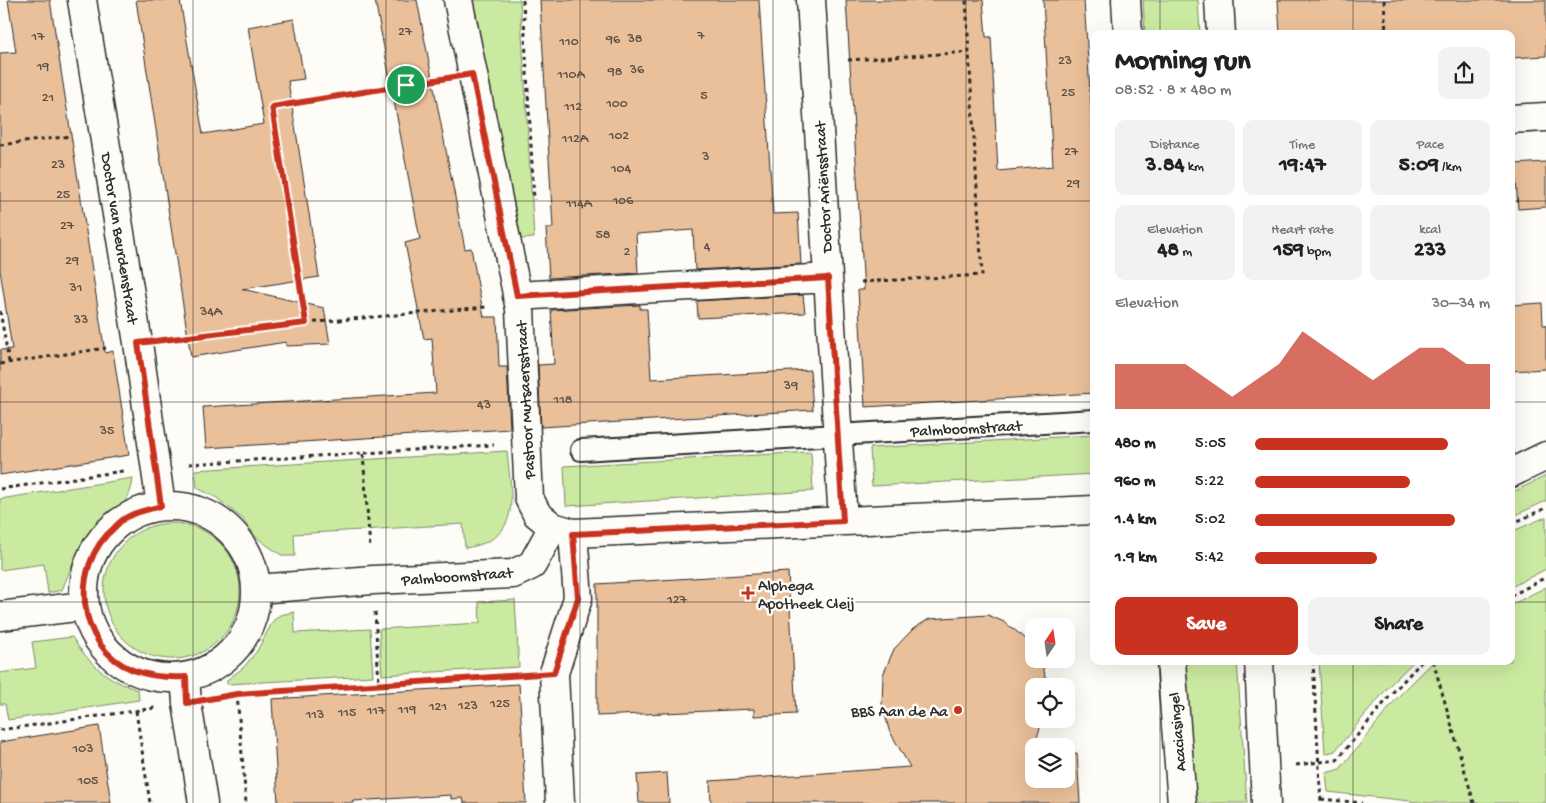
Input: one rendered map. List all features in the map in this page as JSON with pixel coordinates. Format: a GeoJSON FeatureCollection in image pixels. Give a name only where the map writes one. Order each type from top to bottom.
{"type":"FeatureCollection","features":[{"type":"Feature","properties":{"kind":"street","name":"Doctor van Beurdenstraat"},"geometry":{"type":"LineString","coordinates":[[82,0],[138,343],[161,506]]}},
{"type":"Feature","properties":{"kind":"street","name":"Pastoor Mutsaersstraat"},"geometry":{"type":"LineString","coordinates":[[458,0],[517,296],[529,498],[537,514],[563,530]]}},
{"type":"Feature","properties":{"kind":"street","name":"Doctor Ariënsstraat"},"geometry":{"type":"LineString","coordinates":[[811,0],[838,434]]}},
{"type":"Feature","properties":{"kind":"street"},"geometry":{"type":"LineString","coordinates":[[1126,0],[1128,30]]}},
{"type":"Feature","properties":{"kind":"street"},"geometry":{"type":"LineString","coordinates":[[1219,0],[1221,30]]}},
{"type":"Feature","properties":{"kind":"street"},"geometry":{"type":"LineString","coordinates":[[1515,120],[1546,117]]}},
{"type":"Feature","properties":{"kind":"street"},"geometry":{"type":"LineString","coordinates":[[517,296],[828,278]]}},
{"type":"Feature","properties":{"kind":"street"},"geometry":{"type":"LineString","coordinates":[[838,434],[843,521]]}},
{"type":"Feature","properties":{"kind":"street"},"geometry":{"type":"LineString","coordinates":[[1515,471],[1546,456]]}},
{"type":"Feature","properties":{"kind":"street"},"geometry":{"type":"LineString","coordinates":[[161,506],[190,507],[216,518],[223,524],[237,537],[251,561],[257,589],[252,619],[238,646],[186,690],[158,678],[132,670],[109,654],[93,632],[84,606],[86,571],[101,539],[128,516],[161,506]]}},
{"type":"Feature","properties":{"kind":"street"},"geometry":{"type":"LineString","coordinates":[[560,803],[554,673],[578,598],[563,530],[843,521],[1090,510]]}},
{"type":"Feature","properties":{"kind":"street","name":"Palmboomstraat"},"geometry":{"type":"LineString","coordinates":[[257,589],[373,580],[513,574],[532,566],[563,530]]}},
{"type":"Feature","properties":{"kind":"street"},"geometry":{"type":"LineString","coordinates":[[0,616],[84,606]]}},
{"type":"Feature","properties":{"kind":"street","name":"Acaciasingel"},"geometry":{"type":"LineString","coordinates":[[1171,665],[1182,803]]}},
{"type":"Feature","properties":{"kind":"street"},"geometry":{"type":"LineString","coordinates":[[1259,665],[1266,803]]}},
{"type":"Feature","properties":{"kind":"street"},"geometry":{"type":"LineString","coordinates":[[186,690],[203,803]]}},
{"type":"Feature","properties":{"kind":"lane","name":"Palmboomstraat"},"geometry":{"type":"LineString","coordinates":[[581,450],[1090,420]]}},
{"type":"Feature","properties":{"kind":"path"},"geometry":{"type":"LineString","coordinates":[[523,0],[534,206]]}},
{"type":"Feature","properties":{"kind":"path"},"geometry":{"type":"LineString","coordinates":[[828,278],[861,282],[982,275],[966,0]]}},
{"type":"Feature","properties":{"kind":"path"},"geometry":{"type":"LineString","coordinates":[[1384,0],[1386,30]]}},
{"type":"Feature","properties":{"kind":"path"},"geometry":{"type":"LineString","coordinates":[[815,62],[970,52]]}},
{"type":"Feature","properties":{"kind":"path"},"geometry":{"type":"LineString","coordinates":[[306,323],[272,107],[472,74]]}},
{"type":"Feature","properties":{"kind":"path"},"geometry":{"type":"LineString","coordinates":[[0,145],[103,132]]}},
{"type":"Feature","properties":{"kind":"path"},"geometry":{"type":"LineString","coordinates":[[0,364],[138,343],[306,323],[496,307],[517,296]]}},
{"type":"Feature","properties":{"kind":"path"},"geometry":{"type":"LineString","coordinates":[[0,311],[8,362]]}},
{"type":"Feature","properties":{"kind":"path"},"geometry":{"type":"LineString","coordinates":[[0,490],[155,466],[526,443]]}},
{"type":"Feature","properties":{"kind":"path"},"geometry":{"type":"LineString","coordinates":[[1515,522],[1546,508]]}},
{"type":"Feature","properties":{"kind":"path"},"geometry":{"type":"LineString","coordinates":[[1515,594],[1546,577]]}},
{"type":"Feature","properties":{"kind":"path"},"geometry":{"type":"LineString","coordinates":[[1312,665],[1321,801],[1362,803]]}},
{"type":"Feature","properties":{"kind":"path"},"geometry":{"type":"LineString","coordinates":[[1265,767],[1319,764],[1337,760],[1419,665]]}},
{"type":"Feature","properties":{"kind":"path"},"geometry":{"type":"LineString","coordinates":[[1434,665],[1474,803]]}},
{"type":"Feature","properties":{"kind":"path"},"geometry":{"type":"LineString","coordinates":[[0,730],[136,711],[186,690],[237,694],[554,673]]}},
{"type":"Feature","properties":{"kind":"path"},"geometry":{"type":"LineString","coordinates":[[237,694],[246,803]]}},
{"type":"Feature","properties":{"kind":"path"},"geometry":{"type":"LineString","coordinates":[[136,711],[150,803]]}},
{"type":"Feature","properties":{"kind":"green space"},"geometry":{"type":"Polygon","coordinates":[[[473,0],[520,0],[534,238],[520,239],[473,0]]]}},
{"type":"Feature","properties":{"kind":"green space"},"geometry":{"type":"Polygon","coordinates":[[[1143,0],[1198,0],[1200,30],[1145,30],[1143,0]]]}},
{"type":"Feature","properties":{"kind":"green space"},"geometry":{"type":"Polygon","coordinates":[[[1090,435],[1090,474],[872,486],[870,448],[1090,435]]]}},
{"type":"Feature","properties":{"kind":"green space"},"geometry":{"type":"Polygon","coordinates":[[[507,451],[511,499],[510,513],[505,525],[497,535],[484,543],[465,548],[463,524],[294,534],[295,556],[283,556],[256,537],[243,519],[217,498],[197,488],[195,470],[507,451]]]}},
{"type":"Feature","properties":{"kind":"green space"},"geometry":{"type":"Polygon","coordinates":[[[811,452],[813,491],[566,506],[564,466],[811,452]]]}},
{"type":"Feature","properties":{"kind":"green space"},"geometry":{"type":"Polygon","coordinates":[[[1546,476],[1546,501],[1515,515],[1515,491],[1546,476]]]}},
{"type":"Feature","properties":{"kind":"green space"},"geometry":{"type":"Polygon","coordinates":[[[133,478],[131,489],[123,504],[103,520],[85,540],[62,590],[48,593],[44,564],[0,570],[0,499],[133,478]]]}},
{"type":"Feature","properties":{"kind":"green space"},"geometry":{"type":"Polygon","coordinates":[[[1546,517],[1546,569],[1515,585],[1515,530],[1546,517]]]}},
{"type":"Feature","properties":{"kind":"green space"},"geometry":{"type":"Polygon","coordinates":[[[172,523],[198,529],[220,543],[234,565],[240,591],[234,617],[220,639],[198,653],[172,659],[146,653],[124,639],[110,617],[104,591],[110,565],[124,543],[146,529],[172,523]]]}},
{"type":"Feature","properties":{"kind":"green space"},"geometry":{"type":"Polygon","coordinates":[[[1546,587],[1546,803],[1428,803],[1328,792],[1326,773],[1340,769],[1398,697],[1430,665],[1515,665],[1515,603],[1546,587]]]}},
{"type":"Feature","properties":{"kind":"green space"},"geometry":{"type":"Polygon","coordinates":[[[515,600],[519,667],[382,675],[379,629],[480,623],[479,602],[515,600]]]}},
{"type":"Feature","properties":{"kind":"green space"},"geometry":{"type":"Polygon","coordinates":[[[294,612],[295,633],[370,629],[373,676],[227,684],[227,680],[244,667],[257,651],[273,621],[280,615],[294,612]]]}},
{"type":"Feature","properties":{"kind":"green space"},"geometry":{"type":"Polygon","coordinates":[[[72,637],[78,647],[100,670],[117,681],[138,690],[139,700],[8,720],[5,704],[0,704],[0,673],[36,668],[32,642],[72,637]]]}},
{"type":"Feature","properties":{"kind":"green space"},"geometry":{"type":"Polygon","coordinates":[[[1182,665],[1237,665],[1247,803],[1190,803],[1182,665]]]}},
{"type":"Feature","properties":{"kind":"green space"},"geometry":{"type":"Polygon","coordinates":[[[1319,665],[1410,665],[1390,685],[1335,751],[1325,754],[1319,665]]]}},
{"type":"Feature","properties":{"kind":"building"},"geometry":{"type":"Polygon","coordinates":[[[8,0],[50,0],[105,353],[113,351],[129,455],[0,475],[0,350],[12,349],[0,270],[0,53],[16,52],[8,0]]]}},
{"type":"Feature","properties":{"kind":"building"},"geometry":{"type":"Polygon","coordinates":[[[136,0],[180,0],[203,134],[264,124],[248,27],[294,19],[304,79],[288,81],[319,277],[242,289],[324,308],[330,344],[286,346],[286,342],[191,357],[136,0]]]}},
{"type":"Feature","properties":{"kind":"building"},"geometry":{"type":"Polygon","coordinates":[[[375,0],[417,0],[465,249],[471,248],[484,317],[497,317],[499,367],[507,367],[510,429],[206,448],[203,407],[436,393],[432,338],[424,339],[405,243],[420,239],[375,0]]]}},
{"type":"Feature","properties":{"kind":"building"},"geometry":{"type":"Polygon","coordinates":[[[540,0],[759,0],[773,214],[798,213],[801,264],[695,270],[693,230],[636,234],[638,273],[549,278],[546,228],[553,228],[540,0]]]}},
{"type":"Feature","properties":{"kind":"building"},"geometry":{"type":"Polygon","coordinates":[[[846,0],[983,0],[986,37],[991,37],[998,171],[1053,166],[1043,0],[1084,0],[1090,91],[1090,393],[865,407],[858,290],[864,290],[846,0]]]}},
{"type":"Feature","properties":{"kind":"building"},"geometry":{"type":"Polygon","coordinates":[[[1278,0],[1546,0],[1546,56],[1515,58],[1515,30],[1280,30],[1278,0]]]}},
{"type":"Feature","properties":{"kind":"building"},"geometry":{"type":"Polygon","coordinates":[[[1546,162],[1546,207],[1518,209],[1515,164],[1546,162]]]}},
{"type":"Feature","properties":{"kind":"building"},"geometry":{"type":"Polygon","coordinates":[[[803,295],[805,313],[698,318],[697,301],[803,295]]]}},
{"type":"Feature","properties":{"kind":"building"},"geometry":{"type":"Polygon","coordinates":[[[1542,303],[1543,325],[1546,325],[1546,369],[1515,371],[1515,305],[1542,303]]]}},
{"type":"Feature","properties":{"kind":"building"},"geometry":{"type":"Polygon","coordinates":[[[640,305],[640,309],[647,309],[651,379],[810,370],[813,410],[541,427],[538,365],[554,364],[551,310],[640,305]]]}},
{"type":"Feature","properties":{"kind":"building"},"geometry":{"type":"Polygon","coordinates":[[[788,572],[796,714],[754,716],[754,709],[597,716],[597,584],[788,572]]]}},
{"type":"Feature","properties":{"kind":"building","name":"BBS Aan de Aa"},"geometry":{"type":"Polygon","coordinates":[[[988,615],[1004,622],[1025,638],[1025,668],[1043,668],[1045,678],[1025,678],[1025,728],[1040,728],[1037,738],[1025,738],[1025,788],[1075,788],[1075,753],[1077,753],[1080,803],[711,803],[710,781],[910,767],[889,730],[882,703],[883,675],[894,649],[913,629],[929,619],[988,615]]]}},
{"type":"Feature","properties":{"kind":"building"},"geometry":{"type":"Polygon","coordinates":[[[519,684],[526,803],[464,803],[463,798],[451,799],[451,795],[353,801],[353,803],[278,803],[272,699],[519,684]]]}},
{"type":"Feature","properties":{"kind":"building"},"geometry":{"type":"Polygon","coordinates":[[[99,726],[111,803],[0,803],[0,742],[99,726]]]}},
{"type":"Feature","properties":{"kind":"building"},"geometry":{"type":"Polygon","coordinates":[[[667,773],[669,803],[639,803],[637,775],[667,773]]]}},
{"type":"Feature","properties":{"kind":"place","name":"Alphega Apotheek Cleij"},"geometry":{"type":"Point","coordinates":[748,593]}},
{"type":"Feature","properties":{"kind":"place","name":"BBS Aan de Aa"},"geometry":{"type":"Point","coordinates":[958,710]}},
{"type":"Feature","properties":{"kind":"route"},"geometry":{"type":"LineString","coordinates":[[472,74],[517,296],[828,278],[843,521],[573,534],[578,598],[554,673],[237,694],[187,703],[186,677],[158,678],[132,670],[109,654],[93,632],[84,606],[86,571],[101,539],[128,516],[161,506],[138,343],[306,323],[272,107],[406,85],[472,74]]}}]}
